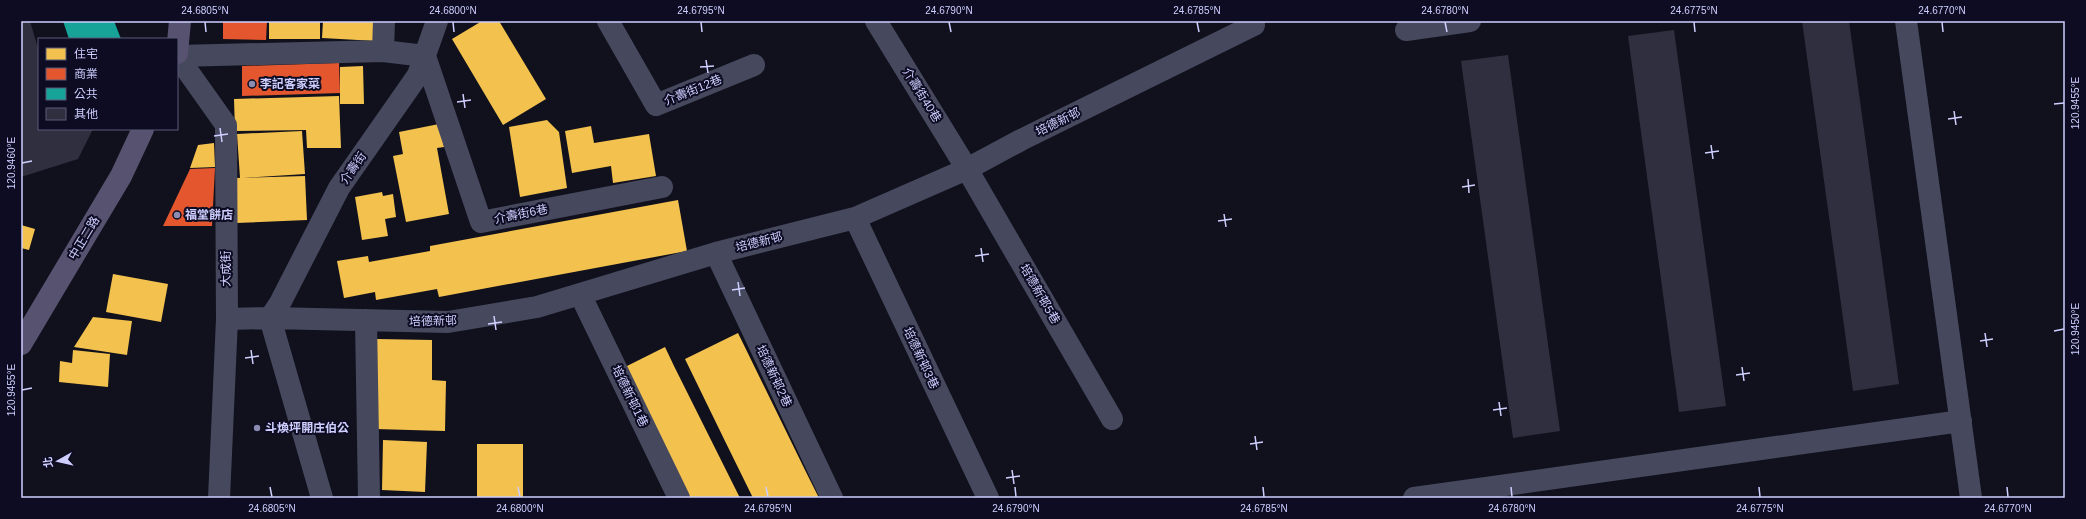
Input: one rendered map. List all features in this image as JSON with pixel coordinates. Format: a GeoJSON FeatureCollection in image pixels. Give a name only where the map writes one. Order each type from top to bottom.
{"type":"FeatureCollection","features":[{"type":"Feature","properties":{"kind":"main road"},"geometry":{"type":"LineString","coordinates":[[178,44],[180,21]]}},
{"type":"Feature","properties":{"kind":"main road","name":"中正二路"},"geometry":{"type":"LineString","coordinates":[[21,344],[121,176],[143,130]]}},
{"type":"Feature","properties":{"kind":"street"},"geometry":{"type":"LineString","coordinates":[[383,51],[384,21]]}},
{"type":"Feature","properties":{"kind":"street","name":"介壽街"},"geometry":{"type":"LineString","coordinates":[[270,318],[280,304],[339,188],[418,75],[437,21]]}},
{"type":"Feature","properties":{"kind":"street","name":"介壽街12巷"},"geometry":{"type":"LineString","coordinates":[[608,21],[656,105],[754,65]]}},
{"type":"Feature","properties":{"kind":"street","name":"介壽街40巷"},"geometry":{"type":"LineString","coordinates":[[876,21],[967,169]]}},
{"type":"Feature","properties":{"kind":"street"},"geometry":{"type":"LineString","coordinates":[[1406,30],[1470,21]]}},
{"type":"Feature","properties":{"kind":"street"},"geometry":{"type":"LineString","coordinates":[[1906,21],[1971,498]]}},
{"type":"Feature","properties":{"kind":"street","name":"培德新邨"},"geometry":{"type":"LineString","coordinates":[[227,319],[270,318],[448,322],[537,307],[716,253],[855,218],[967,169],[1021,140],[1254,25]]}},
{"type":"Feature","properties":{"kind":"street"},"geometry":{"type":"LineString","coordinates":[[178,55],[383,51],[425,56]]}},
{"type":"Feature","properties":{"kind":"street","name":"大成街"},"geometry":{"type":"LineString","coordinates":[[178,56],[226,125],[227,319],[219,498]]}},
{"type":"Feature","properties":{"kind":"street","name":"介壽街6巷"},"geometry":{"type":"LineString","coordinates":[[425,56],[482,222],[662,187]]}},
{"type":"Feature","properties":{"kind":"street","name":"培德新邨5巷"},"geometry":{"type":"LineString","coordinates":[[967,169],[1112,419]]}},
{"type":"Feature","properties":{"kind":"street","name":"培德新邨3巷"},"geometry":{"type":"LineString","coordinates":[[855,218],[988,498]]}},
{"type":"Feature","properties":{"kind":"street","name":"培德新邨2巷"},"geometry":{"type":"LineString","coordinates":[[716,253],[832,498]]}},
{"type":"Feature","properties":{"kind":"street","name":"培德新邨1巷"},"geometry":{"type":"LineString","coordinates":[[580,294],[679,498]]}},
{"type":"Feature","properties":{"kind":"street"},"geometry":{"type":"LineString","coordinates":[[270,318],[322,498]]}},
{"type":"Feature","properties":{"kind":"street"},"geometry":{"type":"LineString","coordinates":[[366,320],[369,498]]}},
{"type":"Feature","properties":{"kind":"street"},"geometry":{"type":"LineString","coordinates":[[1414,498],[1961,421]]}},
{"type":"Feature","properties":{"kind":"building: 住宅"},"geometry":{"type":"Polygon","coordinates":[[[269,21],[320,21],[320,39],[269,39],[269,21]]]}},
{"type":"Feature","properties":{"kind":"building: 住宅"},"geometry":{"type":"Polygon","coordinates":[[[323,21],[376,21],[376,41],[322,38],[323,21]]]}},
{"type":"Feature","properties":{"kind":"building: 住宅"},"geometry":{"type":"Polygon","coordinates":[[[482,21],[499,21],[546,99],[503,125],[452,39],[482,21]]]}},
{"type":"Feature","properties":{"kind":"building: 住宅"},"geometry":{"type":"Polygon","coordinates":[[[363,66],[364,104],[340,104],[340,67],[363,66]]]}},
{"type":"Feature","properties":{"kind":"building: 住宅"},"geometry":{"type":"Polygon","coordinates":[[[339,96],[341,148],[307,148],[306,130],[235,131],[234,99],[339,96]]]}},
{"type":"Feature","properties":{"kind":"building: 住宅"},"geometry":{"type":"Polygon","coordinates":[[[547,120],[559,132],[567,188],[520,197],[509,127],[547,120]]]}},
{"type":"Feature","properties":{"kind":"building: 住宅"},"geometry":{"type":"Polygon","coordinates":[[[439,124],[444,147],[437,148],[449,214],[406,222],[393,156],[403,154],[399,132],[439,124]]]}},
{"type":"Feature","properties":{"kind":"building: 住宅"},"geometry":{"type":"Polygon","coordinates":[[[591,126],[594,143],[649,134],[656,176],[613,183],[611,166],[572,173],[565,131],[591,126]]]}},
{"type":"Feature","properties":{"kind":"building: 住宅"},"geometry":{"type":"Polygon","coordinates":[[[302,131],[305,174],[240,178],[237,134],[302,131]]]}},
{"type":"Feature","properties":{"kind":"building: 住宅"},"geometry":{"type":"Polygon","coordinates":[[[214,143],[215,167],[190,168],[198,145],[214,143]]]}},
{"type":"Feature","properties":{"kind":"building: 住宅"},"geometry":{"type":"Polygon","coordinates":[[[305,176],[307,220],[236,223],[235,178],[305,176]]]}},
{"type":"Feature","properties":{"kind":"building: 住宅"},"geometry":{"type":"Polygon","coordinates":[[[382,192],[383,196],[393,194],[396,217],[385,219],[388,236],[362,240],[355,197],[382,192]]]}},
{"type":"Feature","properties":{"kind":"building: 住宅"},"geometry":{"type":"Polygon","coordinates":[[[678,200],[687,251],[439,297],[437,289],[376,300],[375,292],[344,298],[337,261],[368,256],[369,262],[430,251],[430,246],[678,200]]]}},
{"type":"Feature","properties":{"kind":"building: 住宅"},"geometry":{"type":"Polygon","coordinates":[[[21,225],[35,229],[29,250],[21,248],[21,225]]]}},
{"type":"Feature","properties":{"kind":"building: 住宅"},"geometry":{"type":"Polygon","coordinates":[[[113,274],[168,284],[161,322],[106,312],[113,274]]]}},
{"type":"Feature","properties":{"kind":"building: 住宅"},"geometry":{"type":"Polygon","coordinates":[[[93,317],[132,321],[127,355],[74,347],[93,317]]]}},
{"type":"Feature","properties":{"kind":"building: 住宅"},"geometry":{"type":"Polygon","coordinates":[[[738,333],[819,498],[753,498],[723,437],[685,359],[738,333]]]}},
{"type":"Feature","properties":{"kind":"building: 住宅"},"geometry":{"type":"Polygon","coordinates":[[[377,339],[432,340],[432,380],[446,381],[445,431],[375,429],[377,339]]]}},
{"type":"Feature","properties":{"kind":"building: 住宅"},"geometry":{"type":"Polygon","coordinates":[[[665,347],[740,498],[683,498],[619,370],[665,347]]]}},
{"type":"Feature","properties":{"kind":"building: 住宅"},"geometry":{"type":"Polygon","coordinates":[[[73,350],[110,354],[108,387],[59,382],[60,361],[72,363],[73,350]]]}},
{"type":"Feature","properties":{"kind":"building: 住宅"},"geometry":{"type":"Polygon","coordinates":[[[383,440],[427,442],[425,492],[382,490],[383,440]]]}},
{"type":"Feature","properties":{"kind":"building: 住宅"},"geometry":{"type":"Polygon","coordinates":[[[477,444],[523,444],[523,498],[477,498],[477,444]]]}},
{"type":"Feature","properties":{"kind":"building: 商業"},"geometry":{"type":"Polygon","coordinates":[[[223,21],[267,21],[266,40],[223,39],[223,21]]]}},
{"type":"Feature","properties":{"kind":"building: 商業"},"geometry":{"type":"Polygon","coordinates":[[[339,63],[340,93],[242,96],[242,66],[339,63]]]}},
{"type":"Feature","properties":{"kind":"building: 商業"},"geometry":{"type":"Polygon","coordinates":[[[215,168],[212,226],[163,226],[190,169],[215,168]]]}},
{"type":"Feature","properties":{"kind":"building: 公共"},"geometry":{"type":"Polygon","coordinates":[[[63,21],[114,21],[121,38],[69,38],[63,21]]]}},
{"type":"Feature","properties":{"kind":"building: 其他"},"geometry":{"type":"Polygon","coordinates":[[[21,21],[30,21],[38,49],[38,130],[92,130],[78,159],[21,177],[21,21]]]}},
{"type":"Feature","properties":{"kind":"building: 其他"},"geometry":{"type":"Polygon","coordinates":[[[1802,21],[1849,21],[1899,384],[1853,391],[1802,21]]]}},
{"type":"Feature","properties":{"kind":"building: 其他"},"geometry":{"type":"Polygon","coordinates":[[[1674,30],[1726,406],[1679,412],[1628,36],[1674,30]]]}},
{"type":"Feature","properties":{"kind":"building: 其他"},"geometry":{"type":"Polygon","coordinates":[[[1508,55],[1560,431],[1513,438],[1461,61],[1508,55]]]}},
{"type":"Feature","properties":{"kind":"place","name":"李記客家菜"},"geometry":{"type":"Point","coordinates":[252,84]}},
{"type":"Feature","properties":{"kind":"place","name":"福堂餅店"},"geometry":{"type":"Point","coordinates":[177,215]}},
{"type":"Feature","properties":{"kind":"place","name":"斗煥坪開庄伯公"},"geometry":{"type":"Point","coordinates":[257,428]}}]}
